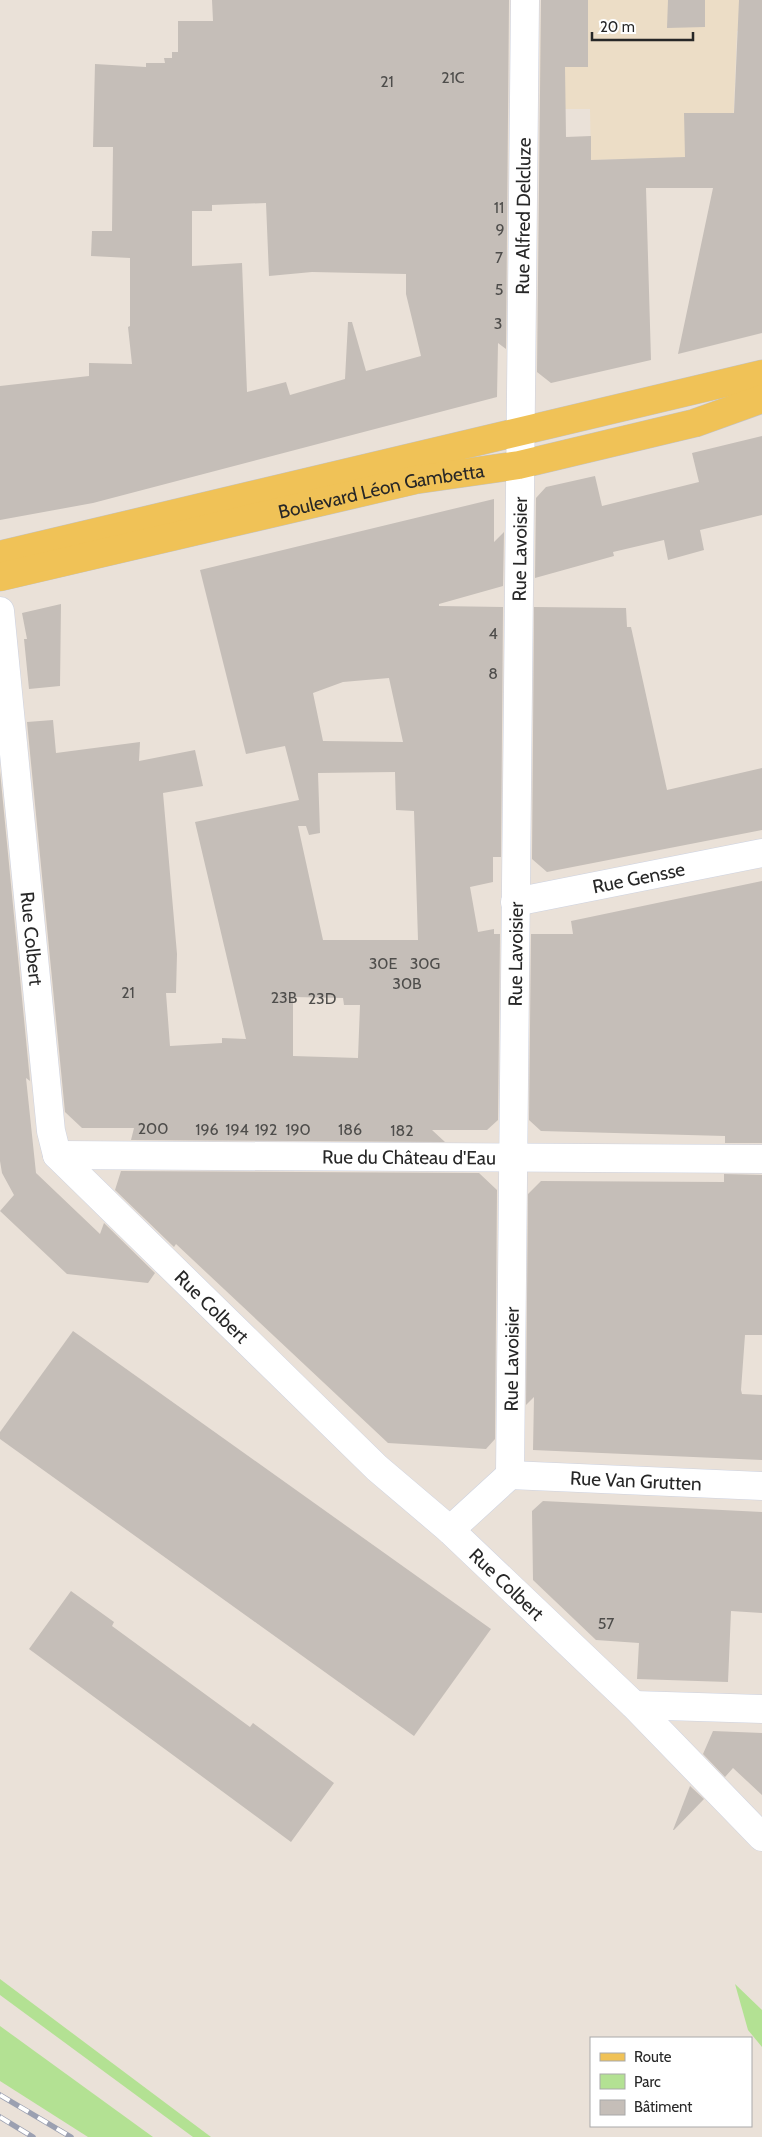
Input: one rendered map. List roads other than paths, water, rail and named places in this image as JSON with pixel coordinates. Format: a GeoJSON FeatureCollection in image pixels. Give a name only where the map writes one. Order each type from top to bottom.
{"type":"FeatureCollection","features":[{"type":"Feature","properties":{"kind":"main road","name":"Boulevard Léon Gambetta"},"geometry":{"type":"LineString","coordinates":[[0,555],[762,374]]}},
{"type":"Feature","properties":{"kind":"main road","name":"Boulevard Léon Gambetta"},"geometry":{"type":"LineString","coordinates":[[0,577],[415,480],[519,465],[695,422],[762,399]]}},
{"type":"Feature","properties":{"kind":"street","name":"Rue Alfred Delcluze"},"geometry":{"type":"LineString","coordinates":[[520,432],[525,0]]}},
{"type":"Feature","properties":{"kind":"street","name":"Rue Lavoisier"},"geometry":{"type":"LineString","coordinates":[[510,1475],[520,432]]}},
{"type":"Feature","properties":{"kind":"street","name":"Rue Colbert"},"geometry":{"type":"LineString","coordinates":[[0,611],[50,1131],[57,1155],[377,1468],[450,1530],[634,1705],[762,1837]]}},
{"type":"Feature","properties":{"kind":"street","name":"Rue Gensse"},"geometry":{"type":"LineString","coordinates":[[515,902],[762,853]]}},
{"type":"Feature","properties":{"kind":"street","name":"Rue du Château d'Eau"},"geometry":{"type":"LineString","coordinates":[[57,1155],[762,1159]]}},
{"type":"Feature","properties":{"kind":"street"},"geometry":{"type":"LineString","coordinates":[[450,1530],[510,1475]]}},
{"type":"Feature","properties":{"kind":"street","name":"Rue Van Grutten"},"geometry":{"type":"LineString","coordinates":[[510,1475],[762,1486]]}},
{"type":"Feature","properties":{"kind":"street"},"geometry":{"type":"LineString","coordinates":[[634,1705],[762,1709]]}},
{"type":"Feature","properties":{"kind":"railway"},"geometry":{"type":"LineString","coordinates":[[0,2095],[71,2137]]}},
{"type":"Feature","properties":{"kind":"railway"},"geometry":{"type":"LineString","coordinates":[[0,2117],[33,2137]]}}]}
